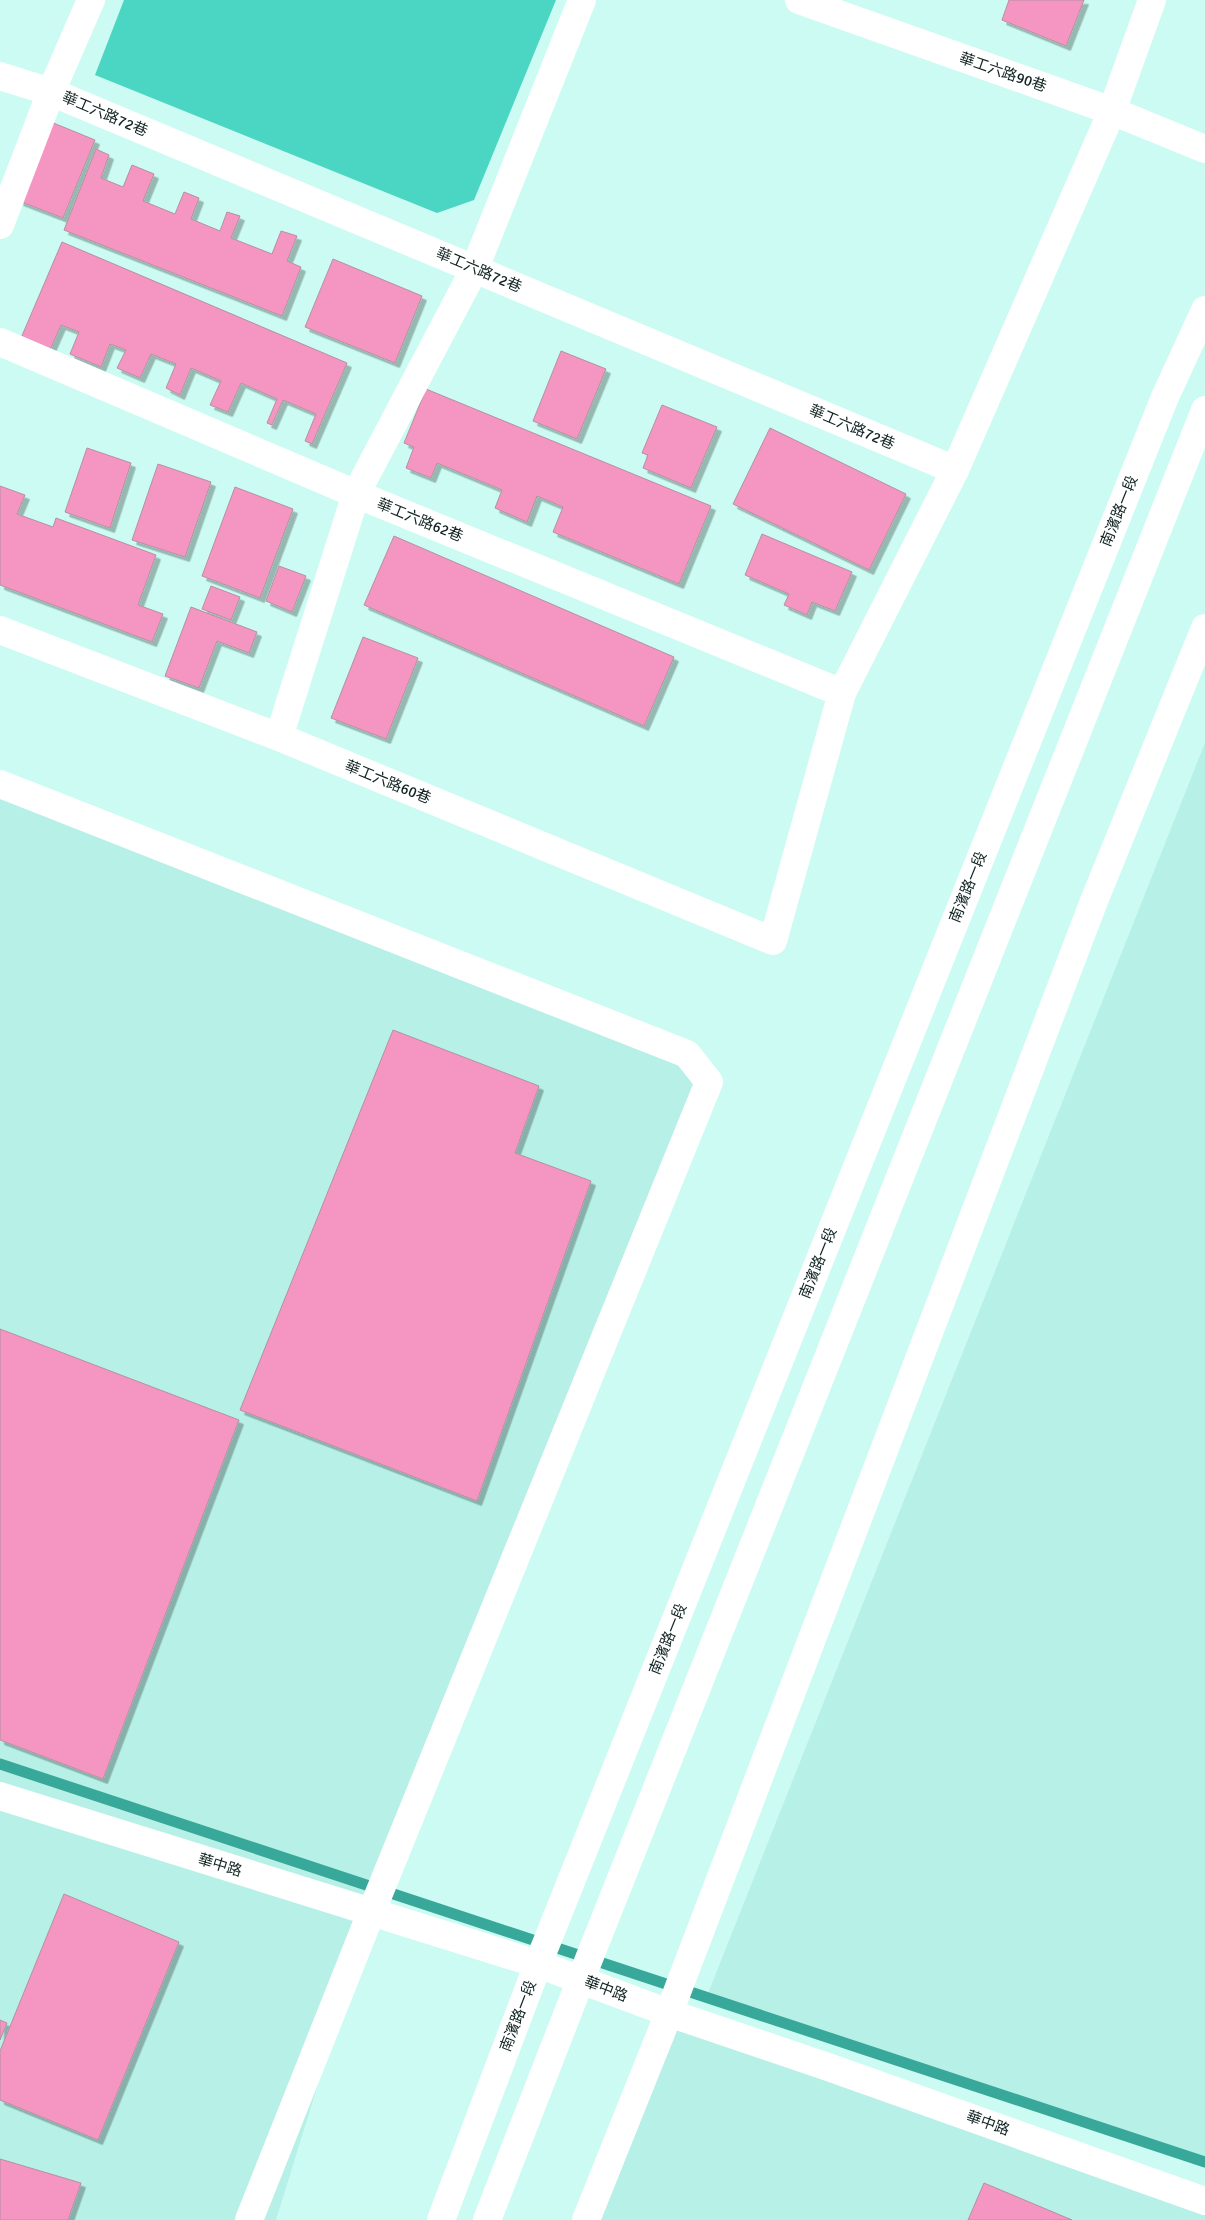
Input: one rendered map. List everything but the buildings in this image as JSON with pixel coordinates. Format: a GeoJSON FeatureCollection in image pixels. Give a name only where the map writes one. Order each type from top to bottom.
{"type":"FeatureCollection","features":[{"type":"Feature","properties":{"kind":"street"},"geometry":{"type":"LineString","coordinates":[[0,225],[51,92],[91,0]]}},
{"type":"Feature","properties":{"kind":"street"},"geometry":{"type":"LineString","coordinates":[[279,737],[356,494],[475,268],[582,0]]}},
{"type":"Feature","properties":{"kind":"street","name":"華工六路90巷"},"geometry":{"type":"LineString","coordinates":[[799,0],[1112,111],[1205,149]]}},
{"type":"Feature","properties":{"kind":"street"},"geometry":{"type":"LineString","coordinates":[[842,693],[955,470],[1112,111],[1152,0]]}},
{"type":"Feature","properties":{"kind":"street","name":"華工六路72巷"},"geometry":{"type":"LineString","coordinates":[[0,76],[51,92],[955,470]]}},
{"type":"Feature","properties":{"kind":"street","name":"南濱路一段"},"geometry":{"type":"LineString","coordinates":[[441,2220],[538,1964],[1165,397],[1205,310]]}},
{"type":"Feature","properties":{"kind":"street","name":"華工六路62巷"},"geometry":{"type":"LineString","coordinates":[[0,342],[356,494],[842,693]]}},
{"type":"Feature","properties":{"kind":"street"},"geometry":{"type":"LineString","coordinates":[[487,2220],[1205,410]]}},
{"type":"Feature","properties":{"kind":"street"},"geometry":{"type":"LineString","coordinates":[[586,2220],[669,2013],[1094,901],[1205,628]]}},
{"type":"Feature","properties":{"kind":"street","name":"華工六路60巷"},"geometry":{"type":"LineString","coordinates":[[0,630],[279,737],[773,941],[842,693]]}},
{"type":"Feature","properties":{"kind":"street"},"geometry":{"type":"LineString","coordinates":[[0,784],[687,1054],[708,1082],[371,1913],[249,2220]]}},
{"type":"Feature","properties":{"kind":"street","name":"華中路"},"geometry":{"type":"LineString","coordinates":[[0,1796],[538,1964],[669,2013],[841,2071],[1205,2201]]}},
{"type":"Feature","properties":{"kind":"shaded area"},"geometry":{"type":"Polygon","coordinates":[[[1205,743],[1205,2159],[707,1996],[1205,743]]]}},
{"type":"Feature","properties":{"kind":"shaded area"},"geometry":{"type":"Polygon","coordinates":[[[0,784],[687,1054],[709,1082],[371,1913],[276,2220],[0,2220],[0,784]]]}},
{"type":"Feature","properties":{"kind":"shaded area"},"geometry":{"type":"Polygon","coordinates":[[[670,2022],[1205,2209],[1205,2220],[592,2220],[670,2022]]]}},
{"type":"Feature","properties":{"kind":"green space"},"geometry":{"type":"Polygon","coordinates":[[[124,0],[556,0],[474,200],[437,213],[95,75],[124,0]]]}},
{"type":"Feature","properties":{"kind":"waterway"},"geometry":{"type":"LineString","coordinates":[[0,1764],[1205,2162]]}}]}
